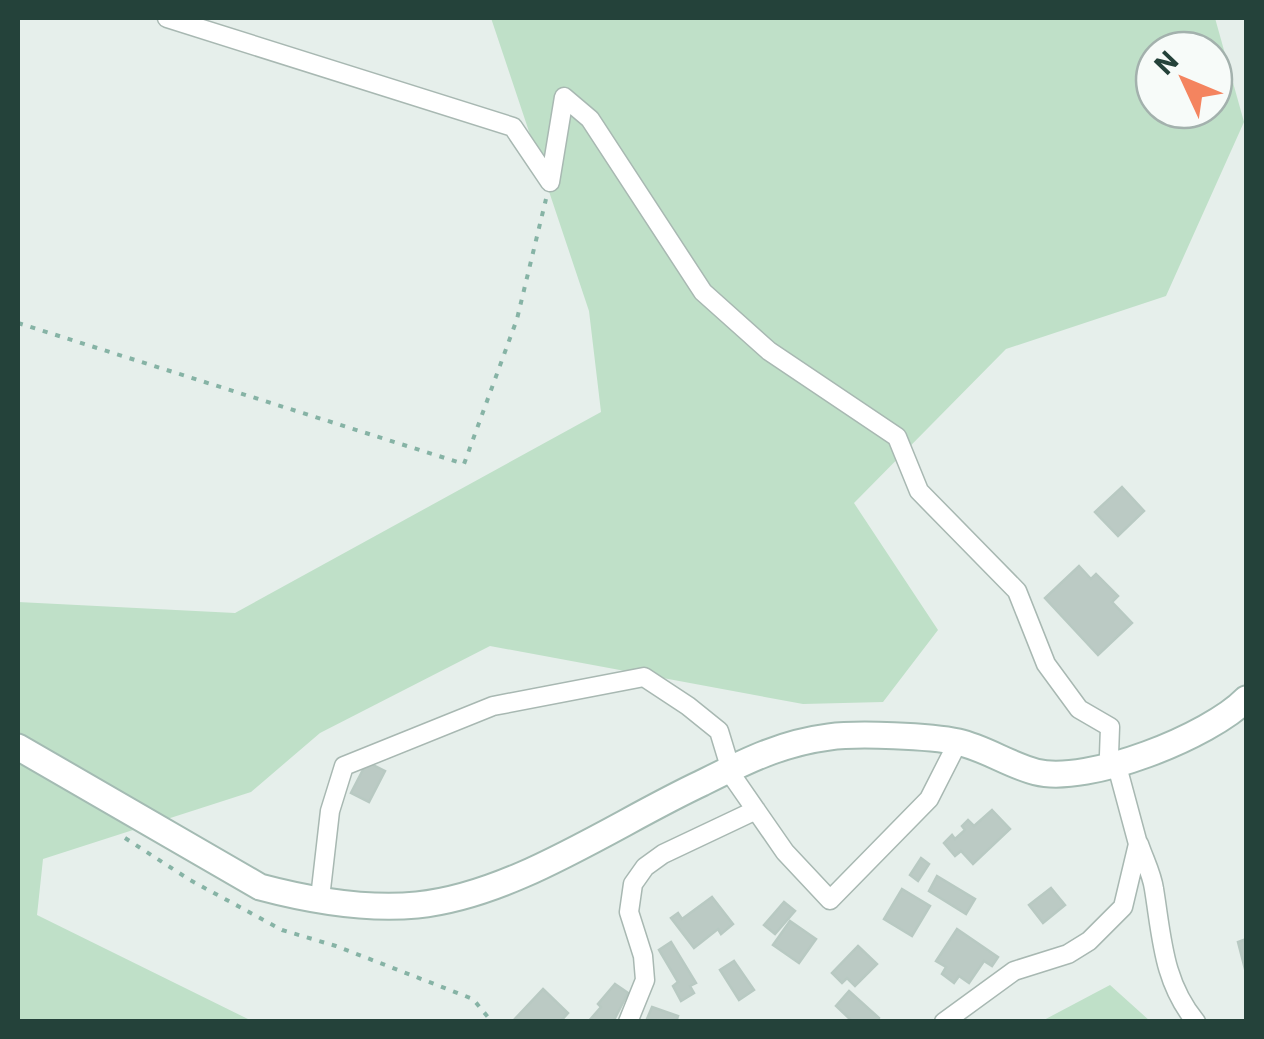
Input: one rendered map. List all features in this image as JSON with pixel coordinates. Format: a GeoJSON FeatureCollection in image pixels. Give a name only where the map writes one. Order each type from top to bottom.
{"type":"FeatureCollection","features":[{"type":"Feature","properties":{"kind":"street"},"geometry":{"type":"LineString","coordinates":[[167,18],[513,127],[550,182]]}},
{"type":"Feature","properties":{"kind":"street"},"geometry":{"type":"LineString","coordinates":[[550,182],[564,97],[590,119],[702,292],[770,351],[897,437],[919,491],[1017,592],[1046,664],[1079,709],[1110,727],[1109,755],[1117,766],[1138,844],[1154,885],[1167,971],[1180,1003],[1196,1022]]}},
{"type":"Feature","properties":{"kind":"street"},"geometry":{"type":"LineString","coordinates":[[320,898],[330,811],[344,766],[493,706],[644,677],[719,731],[733,777],[786,852],[830,900],[929,799],[958,742]]}},
{"type":"Feature","properties":{"kind":"street"},"geometry":{"type":"LineString","coordinates":[[18,748],[260,887],[376,904],[420,904],[490,888],[609,832],[730,766],[766,752],[830,736],[958,742],[1039,773],[1117,766],[1184,738],[1246,699]]}},
{"type":"Feature","properties":{"kind":"street"},"geometry":{"type":"LineString","coordinates":[[628,1022],[645,980],[643,956],[629,912],[633,884],[645,867],[663,854],[756,810]]}},
{"type":"Feature","properties":{"kind":"street"},"geometry":{"type":"LineString","coordinates":[[944,1022],[1014,971],[1068,954],[1089,940],[1123,907],[1138,844]]}},
{"type":"Feature","properties":{"kind":"path"},"geometry":{"type":"LineString","coordinates":[[18,323],[464,464],[516,319],[550,182]]}},
{"type":"Feature","properties":{"kind":"green space"},"geometry":{"type":"Polygon","coordinates":[[[491,18],[1215,18],[1218,30],[1134,30],[1134,130],[1234,130],[1234,86],[1244,122],[1166,296],[1006,349],[854,503],[938,630],[883,702],[803,704],[490,646],[320,733],[251,792],[43,859],[37,915],[252,1021],[18,1021],[18,602],[235,613],[601,412],[589,311],[491,18]]]}},
{"type":"Feature","properties":{"kind":"green space"},"geometry":{"type":"Polygon","coordinates":[[[1110,985],[1150,1021],[1042,1021],[1110,985]]]}},
{"type":"Feature","properties":{"kind":"building"},"geometry":{"type":"Polygon","coordinates":[[[1122,487],[1144,511],[1118,536],[1095,512],[1122,487]]]}},
{"type":"Feature","properties":{"kind":"building"},"geometry":{"type":"Polygon","coordinates":[[[1079,566],[1091,579],[1096,574],[1118,596],[1112,602],[1132,623],[1098,655],[1045,598],[1079,566]]]}},
{"type":"Feature","properties":{"kind":"building"},"geometry":{"type":"Polygon","coordinates":[[[367,762],[385,771],[369,802],[351,793],[367,762]]]}},
{"type":"Feature","properties":{"kind":"building"},"geometry":{"type":"Polygon","coordinates":[[[992,810],[1010,829],[973,864],[961,851],[955,856],[944,843],[965,830],[962,826],[968,820],[974,826],[992,810]]]}},
{"type":"Feature","properties":{"kind":"building"},"geometry":{"type":"Polygon","coordinates":[[[921,858],[929,864],[918,881],[910,875],[921,858]]]}},
{"type":"Feature","properties":{"kind":"building"},"geometry":{"type":"Polygon","coordinates":[[[937,876],[975,899],[966,914],[929,891],[937,876]]]}},
{"type":"Feature","properties":{"kind":"building"},"geometry":{"type":"Polygon","coordinates":[[[1051,888],[1065,905],[1043,923],[1029,905],[1051,888]]]}},
{"type":"Feature","properties":{"kind":"building"},"geometry":{"type":"Polygon","coordinates":[[[902,889],[930,906],[912,936],[884,919],[902,889]]]}},
{"type":"Feature","properties":{"kind":"building"},"geometry":{"type":"Polygon","coordinates":[[[712,897],[733,924],[721,934],[718,929],[694,948],[671,918],[678,913],[682,919],[712,897]]]}},
{"type":"Feature","properties":{"kind":"building"},"geometry":{"type":"Polygon","coordinates":[[[784,902],[795,911],[775,934],[764,925],[784,902]]]}},
{"type":"Feature","properties":{"kind":"building"},"geometry":{"type":"Polygon","coordinates":[[[790,921],[816,939],[799,963],[773,945],[790,921]]]}},
{"type":"Feature","properties":{"kind":"building"},"geometry":{"type":"Polygon","coordinates":[[[957,929],[998,957],[992,966],[984,961],[969,983],[959,976],[954,983],[942,974],[946,967],[936,961],[957,929]]]}},
{"type":"Feature","properties":{"kind":"building"},"geometry":{"type":"Polygon","coordinates":[[[1246,939],[1246,973],[1238,942],[1246,939]]]}},
{"type":"Feature","properties":{"kind":"building"},"geometry":{"type":"Polygon","coordinates":[[[671,942],[696,983],[690,986],[694,993],[681,1001],[673,986],[678,982],[659,950],[671,942]]]}},
{"type":"Feature","properties":{"kind":"building"},"geometry":{"type":"Polygon","coordinates":[[[858,946],[877,964],[855,986],[847,978],[842,983],[832,973],[858,946]]]}},
{"type":"Feature","properties":{"kind":"building"},"geometry":{"type":"Polygon","coordinates":[[[734,961],[754,990],[739,1000],[720,970],[734,961]]]}},
{"type":"Feature","properties":{"kind":"building"},"geometry":{"type":"Polygon","coordinates":[[[615,984],[628,993],[613,1022],[588,1022],[601,1007],[598,1004],[615,984]]]}},
{"type":"Feature","properties":{"kind":"building"},"geometry":{"type":"Polygon","coordinates":[[[543,989],[568,1013],[560,1022],[512,1022],[543,989]]]}},
{"type":"Feature","properties":{"kind":"building"},"geometry":{"type":"Polygon","coordinates":[[[849,991],[879,1018],[877,1022],[853,1022],[836,1006],[849,991]]]}},
{"type":"Feature","properties":{"kind":"building"},"geometry":{"type":"Polygon","coordinates":[[[652,1007],[678,1016],[676,1022],[647,1019],[652,1007]]]}}]}
